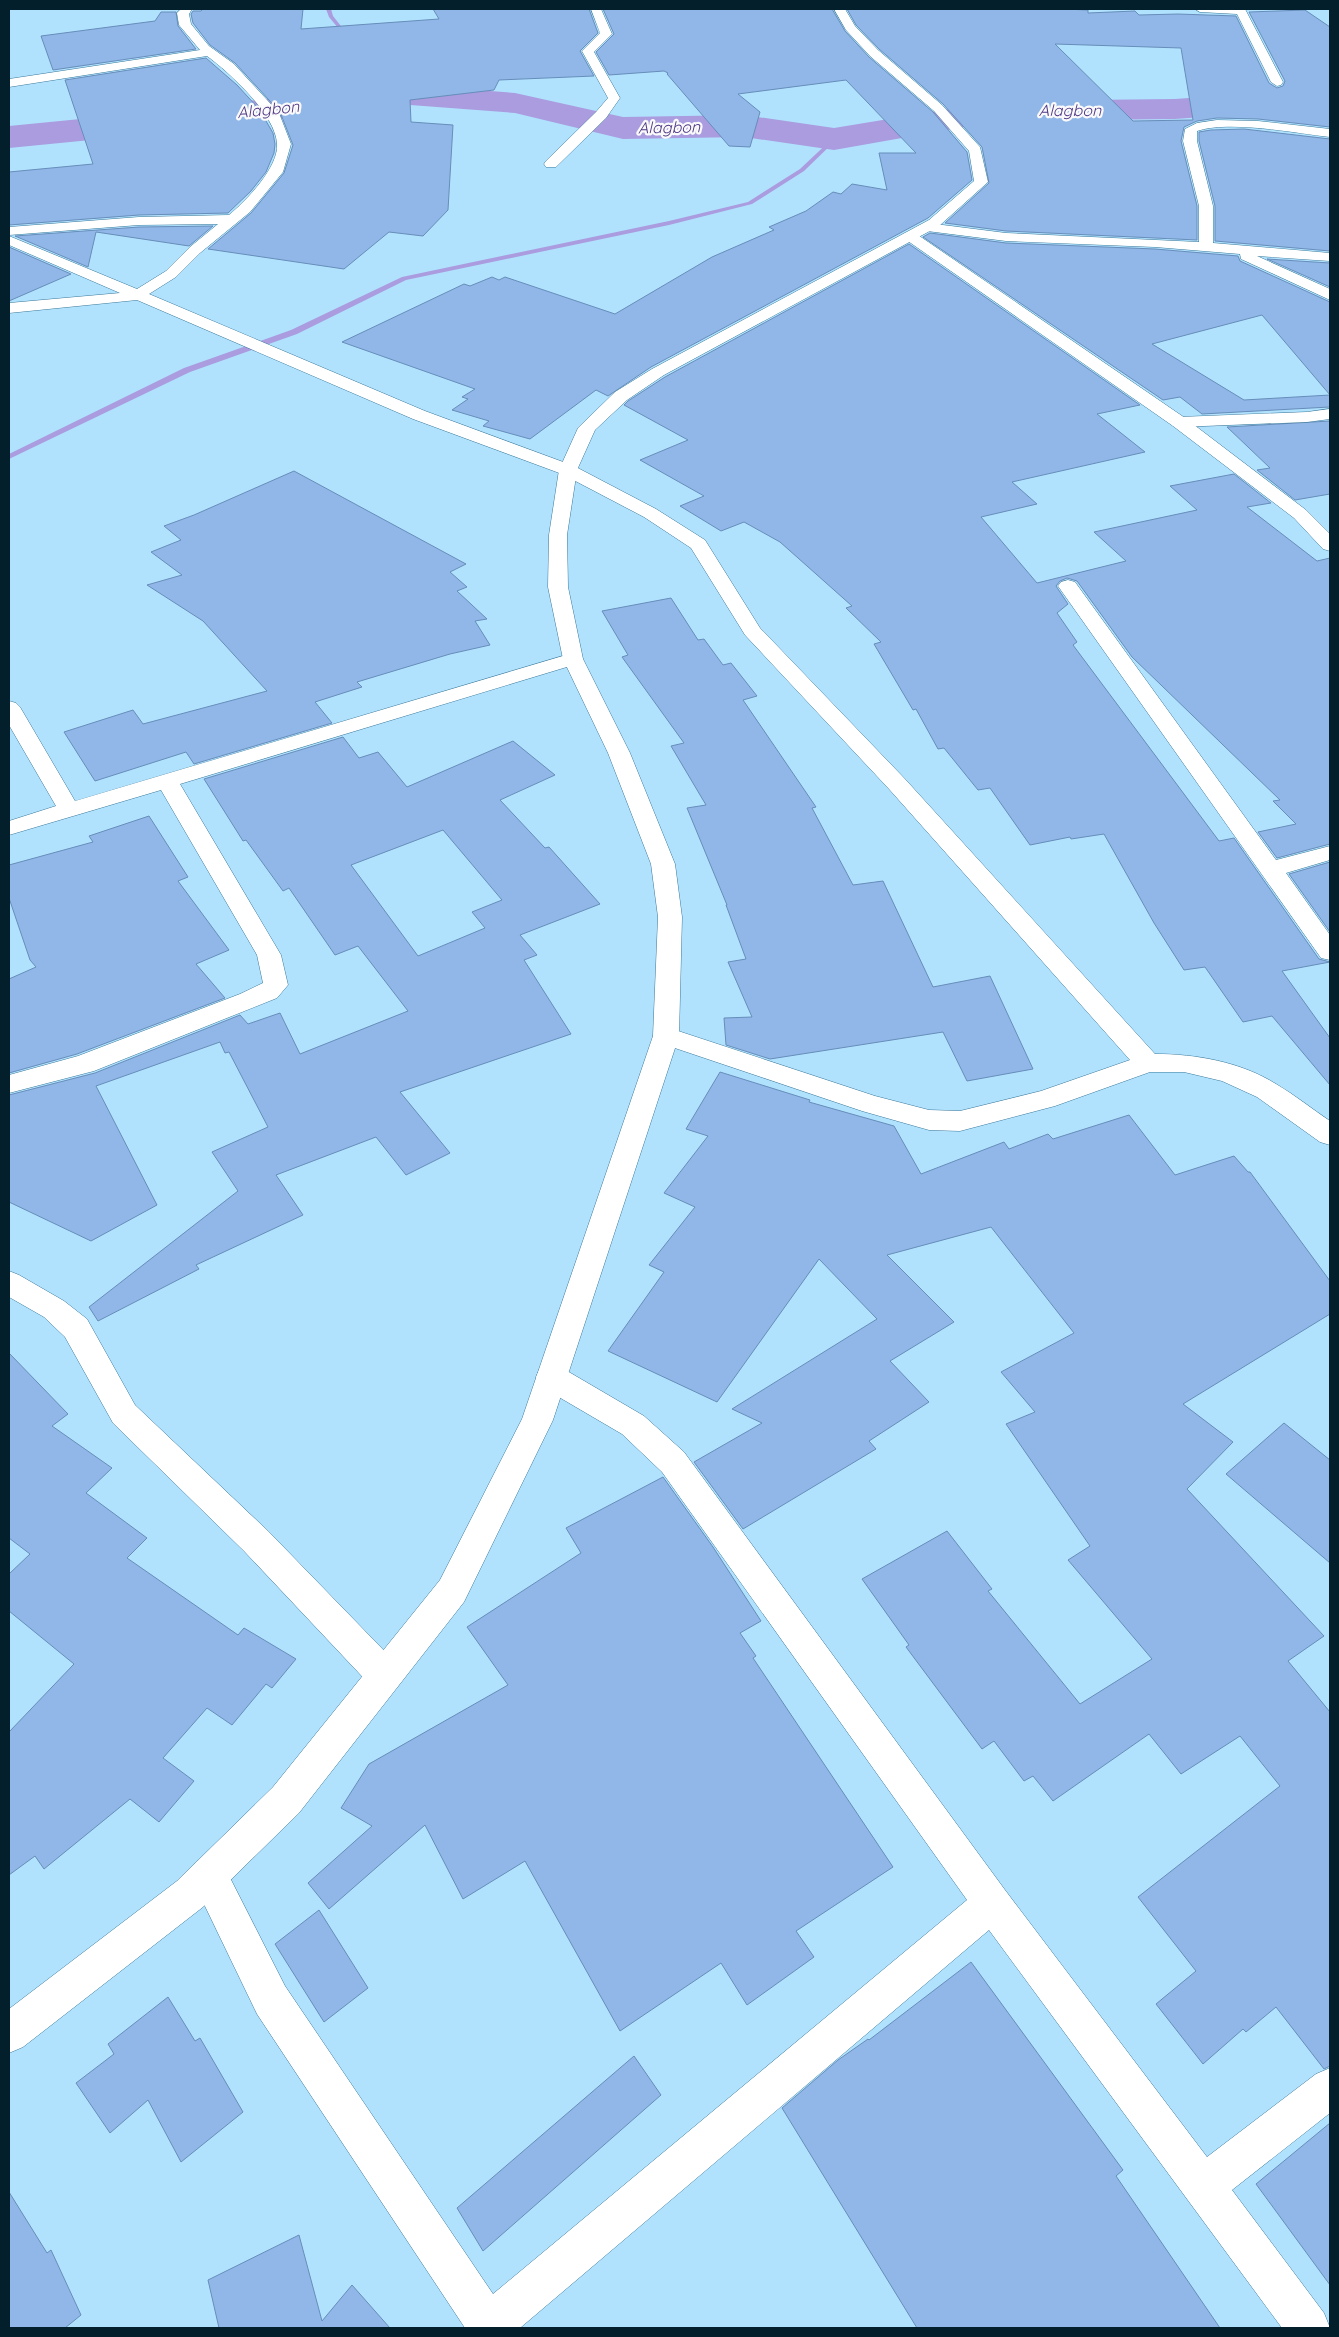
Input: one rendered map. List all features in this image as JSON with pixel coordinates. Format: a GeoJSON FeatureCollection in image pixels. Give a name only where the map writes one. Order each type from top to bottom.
{"type":"FeatureCollection","features":[{"type":"Feature","properties":{"kind":"street"},"geometry":{"type":"LineString","coordinates":[[9,308],[136,296],[171,274],[195,250],[245,209],[276,172],[284,144],[274,116],[230,67],[209,52],[185,25],[183,13],[187,9]]}},
{"type":"Feature","properties":{"kind":"street"},"geometry":{"type":"LineString","coordinates":[[550,164],[601,115],[614,98],[588,51],[606,34],[596,9]]}},
{"type":"Feature","properties":{"kind":"street"},"geometry":{"type":"LineString","coordinates":[[9,2034],[190,1894],[286,1800],[452,1591],[537,1420],[666,1036],[670,917],[662,864],[620,753],[573,659],[558,587],[558,535],[568,470],[587,428],[621,396],[658,372],[919,231],[981,182],[975,150],[945,115],[874,53],[850,28],[840,9]]}},
{"type":"Feature","properties":{"kind":"street"},"geometry":{"type":"LineString","coordinates":[[1200,9],[1241,10],[1277,82]]}},
{"type":"Feature","properties":{"kind":"street"},"geometry":{"type":"LineString","coordinates":[[9,82],[209,52]]}},
{"type":"Feature","properties":{"kind":"street"},"geometry":{"type":"LineString","coordinates":[[1206,247],[1206,206],[1190,141],[1191,129],[1197,125],[1234,124],[1330,133]]}},
{"type":"Feature","properties":{"kind":"street"},"geometry":{"type":"LineString","coordinates":[[9,231],[139,221],[233,219]]}},
{"type":"Feature","properties":{"kind":"street"},"geometry":{"type":"LineString","coordinates":[[919,231],[1231,248],[1330,257]]}},
{"type":"Feature","properties":{"kind":"street"},"geometry":{"type":"LineString","coordinates":[[919,231],[1179,422],[1300,514],[1330,545]]}},
{"type":"Feature","properties":{"kind":"street"},"geometry":{"type":"LineString","coordinates":[[9,240],[136,296],[256,344],[419,415],[568,470],[650,512],[698,544],[752,630],[897,784],[1148,1063]]}},
{"type":"Feature","properties":{"kind":"street"},"geometry":{"type":"LineString","coordinates":[[1231,248],[1330,295]]}},
{"type":"Feature","properties":{"kind":"street"},"geometry":{"type":"LineString","coordinates":[[1179,422],[1307,417],[1330,414]]}},
{"type":"Feature","properties":{"kind":"street"},"geometry":{"type":"LineString","coordinates":[[1068,586],[1330,952]]}},
{"type":"Feature","properties":{"kind":"street"},"geometry":{"type":"LineString","coordinates":[[9,828],[69,809],[168,782],[573,659]]}},
{"type":"Feature","properties":{"kind":"street"},"geometry":{"type":"LineString","coordinates":[[9,707],[69,809]]}},
{"type":"Feature","properties":{"kind":"street"},"geometry":{"type":"LineString","coordinates":[[9,1084],[85,1064],[249,1000],[268,992],[276,985],[269,955],[168,782]]}},
{"type":"Feature","properties":{"kind":"street"},"geometry":{"type":"LineString","coordinates":[[1272,869],[1330,853]]}},
{"type":"Feature","properties":{"kind":"street"},"geometry":{"type":"LineString","coordinates":[[666,1036],[871,1104],[929,1120],[960,1120],[1046,1099],[1148,1063],[1184,1062],[1228,1073],[1266,1090],[1330,1135]]}},
{"type":"Feature","properties":{"kind":"street"},"geometry":{"type":"LineString","coordinates":[[9,1283],[54,1309],[76,1328],[124,1414],[256,1542],[385,1676]]}},
{"type":"Feature","properties":{"kind":"street"},"geometry":{"type":"LineString","coordinates":[[551,1377],[633,1425],[673,1462],[992,1903],[1309,2328]]}},
{"type":"Feature","properties":{"kind":"street"},"geometry":{"type":"LineString","coordinates":[[209,1875],[270,2000],[489,2327],[992,1903]]}},
{"type":"Feature","properties":{"kind":"street"},"geometry":{"type":"LineString","coordinates":[[1203,2187],[1330,2088]]}},
{"type":"Feature","properties":{"kind":"building"},"geometry":{"type":"Polygon","coordinates":[[[203,9],[303,9],[301,29],[439,19],[433,9],[589,9],[598,33],[580,51],[594,76],[499,80],[494,90],[410,100],[411,122],[453,125],[448,210],[423,236],[389,232],[344,269],[208,249],[251,213],[284,173],[293,145],[280,112],[235,63],[210,45],[193,23],[191,14],[193,11],[201,11],[203,9]]]}},
{"type":"Feature","properties":{"kind":"building"},"geometry":{"type":"Polygon","coordinates":[[[603,9],[832,9],[845,31],[869,57],[933,112],[967,152],[972,180],[928,218],[651,367],[608,396],[596,390],[530,439],[483,426],[489,421],[452,410],[468,399],[462,397],[475,389],[342,342],[464,284],[470,286],[492,277],[499,280],[505,277],[615,314],[712,257],[774,230],[769,227],[806,211],[833,192],[841,194],[852,184],[887,190],[879,153],[916,153],[846,80],[738,94],[760,112],[750,147],[729,146],[668,73],[664,71],[609,75],[596,52],[614,34],[603,9]]]}},
{"type":"Feature","properties":{"kind":"building"},"geometry":{"type":"Polygon","coordinates":[[[847,9],[1064,9],[1088,10],[1088,13],[1135,11],[1139,15],[1236,16],[1269,83],[1277,88],[1283,86],[1285,81],[1249,12],[1305,10],[1330,27],[1330,127],[1258,119],[1217,118],[1197,121],[1184,127],[1181,141],[1197,206],[1197,240],[1006,231],[945,223],[989,183],[982,147],[943,104],[879,49],[856,25],[847,9]],[[1055,44],[1133,121],[1193,120],[1181,48],[1055,44]]]}},
{"type":"Feature","properties":{"kind":"building"},"geometry":{"type":"Polygon","coordinates":[[[161,12],[176,12],[178,26],[196,49],[53,70],[41,36],[155,21],[161,12]]]}},
{"type":"Feature","properties":{"kind":"building"},"geometry":{"type":"Polygon","coordinates":[[[206,58],[237,85],[259,109],[273,133],[275,144],[274,153],[266,172],[251,191],[228,213],[139,215],[9,225],[9,172],[93,164],[65,80],[206,58]]]}},
{"type":"Feature","properties":{"kind":"building"},"geometry":{"type":"Polygon","coordinates":[[[1244,129],[1330,139],[1330,251],[1215,241],[1215,206],[1199,141],[1199,132],[1244,129]]]}},
{"type":"Feature","properties":{"kind":"building"},"geometry":{"type":"Polygon","coordinates":[[[213,226],[189,246],[96,232],[88,267],[15,236],[139,227],[213,226]]]}},
{"type":"Feature","properties":{"kind":"building"},"geometry":{"type":"Polygon","coordinates":[[[930,233],[1006,243],[1155,249],[1238,256],[1240,261],[1330,302],[1330,395],[1330,407],[1202,414],[1180,397],[1163,400],[923,237],[930,233]],[[1262,315],[1152,344],[1244,400],[1330,395],[1262,315]]]}},
{"type":"Feature","properties":{"kind":"building"},"geometry":{"type":"Polygon","coordinates":[[[909,244],[1140,405],[1097,414],[1145,452],[1012,482],[1037,504],[981,517],[1037,583],[1126,561],[1094,532],[1197,510],[1170,486],[1234,474],[1271,503],[1247,507],[1317,561],[1330,558],[1330,844],[1277,858],[1258,832],[1296,824],[1273,801],[1280,800],[1132,657],[1077,581],[1067,578],[1060,581],[1056,586],[1068,604],[1057,613],[1077,642],[1073,645],[1219,841],[1234,838],[1319,959],[1330,962],[1282,971],[1330,1038],[1330,1085],[1272,1016],[1243,1022],[1205,967],[1184,970],[1154,923],[1104,834],[1071,839],[1070,837],[1030,845],[990,788],[978,790],[944,748],[938,749],[916,709],[913,710],[874,644],[881,642],[846,608],[852,606],[780,542],[744,522],[721,531],[680,506],[704,496],[640,460],[688,440],[624,405],[628,401],[665,377],[909,244]]]}},
{"type":"Feature","properties":{"kind":"building"},"geometry":{"type":"Polygon","coordinates":[[[9,247],[71,274],[9,301],[9,247]]]}},
{"type":"Feature","properties":{"kind":"building"},"geometry":{"type":"Polygon","coordinates":[[[1267,259],[1330,263],[1330,287],[1267,259]]]}},
{"type":"Feature","properties":{"kind":"building"},"geometry":{"type":"Polygon","coordinates":[[[1330,421],[1330,494],[1295,500],[1257,470],[1270,468],[1227,427],[1330,421]]]}},
{"type":"Feature","properties":{"kind":"building"},"geometry":{"type":"Polygon","coordinates":[[[294,471],[466,564],[450,572],[467,587],[457,591],[487,619],[475,621],[490,645],[450,654],[357,682],[362,687],[315,702],[332,723],[194,764],[186,752],[95,781],[64,732],[133,710],[143,724],[267,691],[203,621],[147,585],[182,575],[151,552],[181,540],[164,526],[194,515],[294,471]]]}},
{"type":"Feature","properties":{"kind":"building"},"geometry":{"type":"Polygon","coordinates":[[[671,598],[698,640],[704,639],[723,665],[731,663],[757,696],[743,700],[816,807],[812,808],[853,885],[883,881],[933,987],[990,976],[1033,1069],[967,1081],[943,1032],[770,1059],[726,1045],[724,1018],[752,1017],[728,962],[746,959],[727,905],[687,808],[706,805],[671,746],[684,743],[622,657],[628,655],[602,611],[671,598]]]}},
{"type":"Feature","properties":{"kind":"building"},"geometry":{"type":"Polygon","coordinates":[[[343,737],[359,758],[378,752],[407,787],[513,741],[555,775],[500,800],[545,848],[549,847],[600,904],[520,935],[537,955],[524,960],[571,1034],[400,1092],[450,1153],[406,1175],[376,1137],[276,1175],[303,1215],[196,1265],[199,1269],[98,1321],[89,1307],[238,1191],[212,1152],[268,1127],[229,1052],[225,1053],[220,1042],[96,1086],[157,1205],[91,1241],[9,1202],[9,1095],[95,1073],[240,1015],[248,1024],[280,1013],[300,1054],[408,1011],[358,946],[335,955],[289,888],[283,891],[246,840],[243,841],[204,779],[343,737]],[[443,830],[351,865],[418,956],[485,928],[472,912],[502,900],[443,830]]]}},
{"type":"Feature","properties":{"kind":"building"},"geometry":{"type":"Polygon","coordinates":[[[149,816],[188,877],[178,881],[229,950],[196,964],[225,998],[77,1054],[9,1073],[9,979],[36,967],[30,960],[9,898],[9,865],[93,842],[89,836],[149,816]]]}},
{"type":"Feature","properties":{"kind":"building"},"geometry":{"type":"Polygon","coordinates":[[[1330,862],[1330,932],[1289,874],[1330,862]]]}},
{"type":"Feature","properties":{"kind":"building"},"geometry":{"type":"Polygon","coordinates":[[[720,1072],[810,1100],[809,1102],[894,1126],[921,1174],[1004,1142],[1009,1149],[1048,1134],[1053,1139],[1129,1115],[1175,1175],[1234,1156],[1250,1172],[1330,1281],[1330,1314],[1183,1404],[1233,1442],[1187,1489],[1324,1636],[1288,1661],[1330,1712],[1330,2066],[1324,2069],[1276,2007],[1246,2032],[1243,2029],[1203,2064],[1156,2004],[1196,1971],[1138,1897],[1280,1786],[1240,1736],[1181,1774],[1149,1734],[1053,1801],[1033,1776],[1024,1781],[994,1741],[982,1749],[906,1647],[909,1645],[862,1579],[947,1531],[992,1589],[988,1591],[1080,1704],[1152,1659],[1068,1560],[1090,1546],[1006,1424],[1035,1412],[1001,1372],[1074,1333],[991,1227],[887,1255],[954,1322],[890,1361],[929,1402],[869,1441],[876,1449],[743,1529],[694,1462],[762,1423],[732,1409],[877,1319],[819,1259],[717,1402],[608,1351],[664,1272],[649,1265],[695,1207],[664,1193],[708,1136],[686,1129],[720,1072]]]}},
{"type":"Feature","properties":{"kind":"building"},"geometry":{"type":"Polygon","coordinates":[[[9,1353],[68,1414],[52,1426],[112,1468],[86,1493],[147,1538],[127,1558],[238,1635],[244,1628],[296,1659],[272,1688],[266,1684],[232,1725],[207,1708],[163,1758],[194,1781],[159,1822],[130,1799],[44,1869],[35,1856],[9,1875],[9,1732],[74,1664],[9,1611],[9,1574],[30,1554],[9,1538],[9,1353]]]}},
{"type":"Feature","properties":{"kind":"building"},"geometry":{"type":"Polygon","coordinates":[[[1284,1423],[1330,1460],[1330,1563],[1226,1474],[1284,1423]]]}},
{"type":"Feature","properties":{"kind":"building"},"geometry":{"type":"Polygon","coordinates":[[[663,1477],[713,1547],[761,1621],[740,1633],[756,1656],[753,1658],[893,1867],[796,1931],[814,1957],[747,2005],[721,1963],[620,2031],[525,1861],[463,1899],[425,1825],[329,1909],[308,1883],[372,1826],[341,1808],[369,1764],[508,1685],[467,1627],[581,1553],[566,1528],[663,1477]]]}},
{"type":"Feature","properties":{"kind":"building"},"geometry":{"type":"Polygon","coordinates":[[[319,1910],[368,1988],[324,2022],[275,1944],[319,1910]]]}},
{"type":"Feature","properties":{"kind":"building"},"geometry":{"type":"Polygon","coordinates":[[[971,1962],[1123,2170],[1116,2176],[1220,2328],[917,2328],[782,2108],[838,2060],[869,2040],[971,1962]]]}},
{"type":"Feature","properties":{"kind":"building"},"geometry":{"type":"Polygon","coordinates":[[[168,1997],[195,2041],[200,2038],[243,2112],[181,2162],[148,2100],[110,2133],[76,2083],[114,2054],[108,2044],[168,1997]]]}},
{"type":"Feature","properties":{"kind":"building"},"geometry":{"type":"Polygon","coordinates":[[[634,2056],[661,2095],[483,2251],[457,2208],[634,2056]]]}},
{"type":"Feature","properties":{"kind":"building"},"geometry":{"type":"Polygon","coordinates":[[[1330,2123],[1330,2285],[1256,2184],[1330,2123]]]}},
{"type":"Feature","properties":{"kind":"building"},"geometry":{"type":"Polygon","coordinates":[[[9,2192],[47,2253],[51,2250],[81,2315],[65,2328],[9,2328],[9,2192]]]}},
{"type":"Feature","properties":{"kind":"building"},"geometry":{"type":"Polygon","coordinates":[[[299,2235],[322,2321],[352,2285],[390,2328],[219,2328],[208,2280],[299,2235]]]}},
{"type":"Feature","properties":{"kind":"waterway"},"geometry":{"type":"LineString","coordinates":[[329,9],[331,16],[350,39]]}},
{"type":"Feature","properties":{"kind":"waterway","name":"Alagbon"},"geometry":{"type":"LineString","coordinates":[[9,137],[152,123],[397,94],[515,103],[623,128],[744,126],[834,139],[998,111],[1175,109],[1330,98]]}},
{"type":"Feature","properties":{"kind":"waterway"},"geometry":{"type":"LineString","coordinates":[[9,457],[187,370],[294,332],[404,278],[669,223],[750,203],[802,170],[834,139]]}}]}
